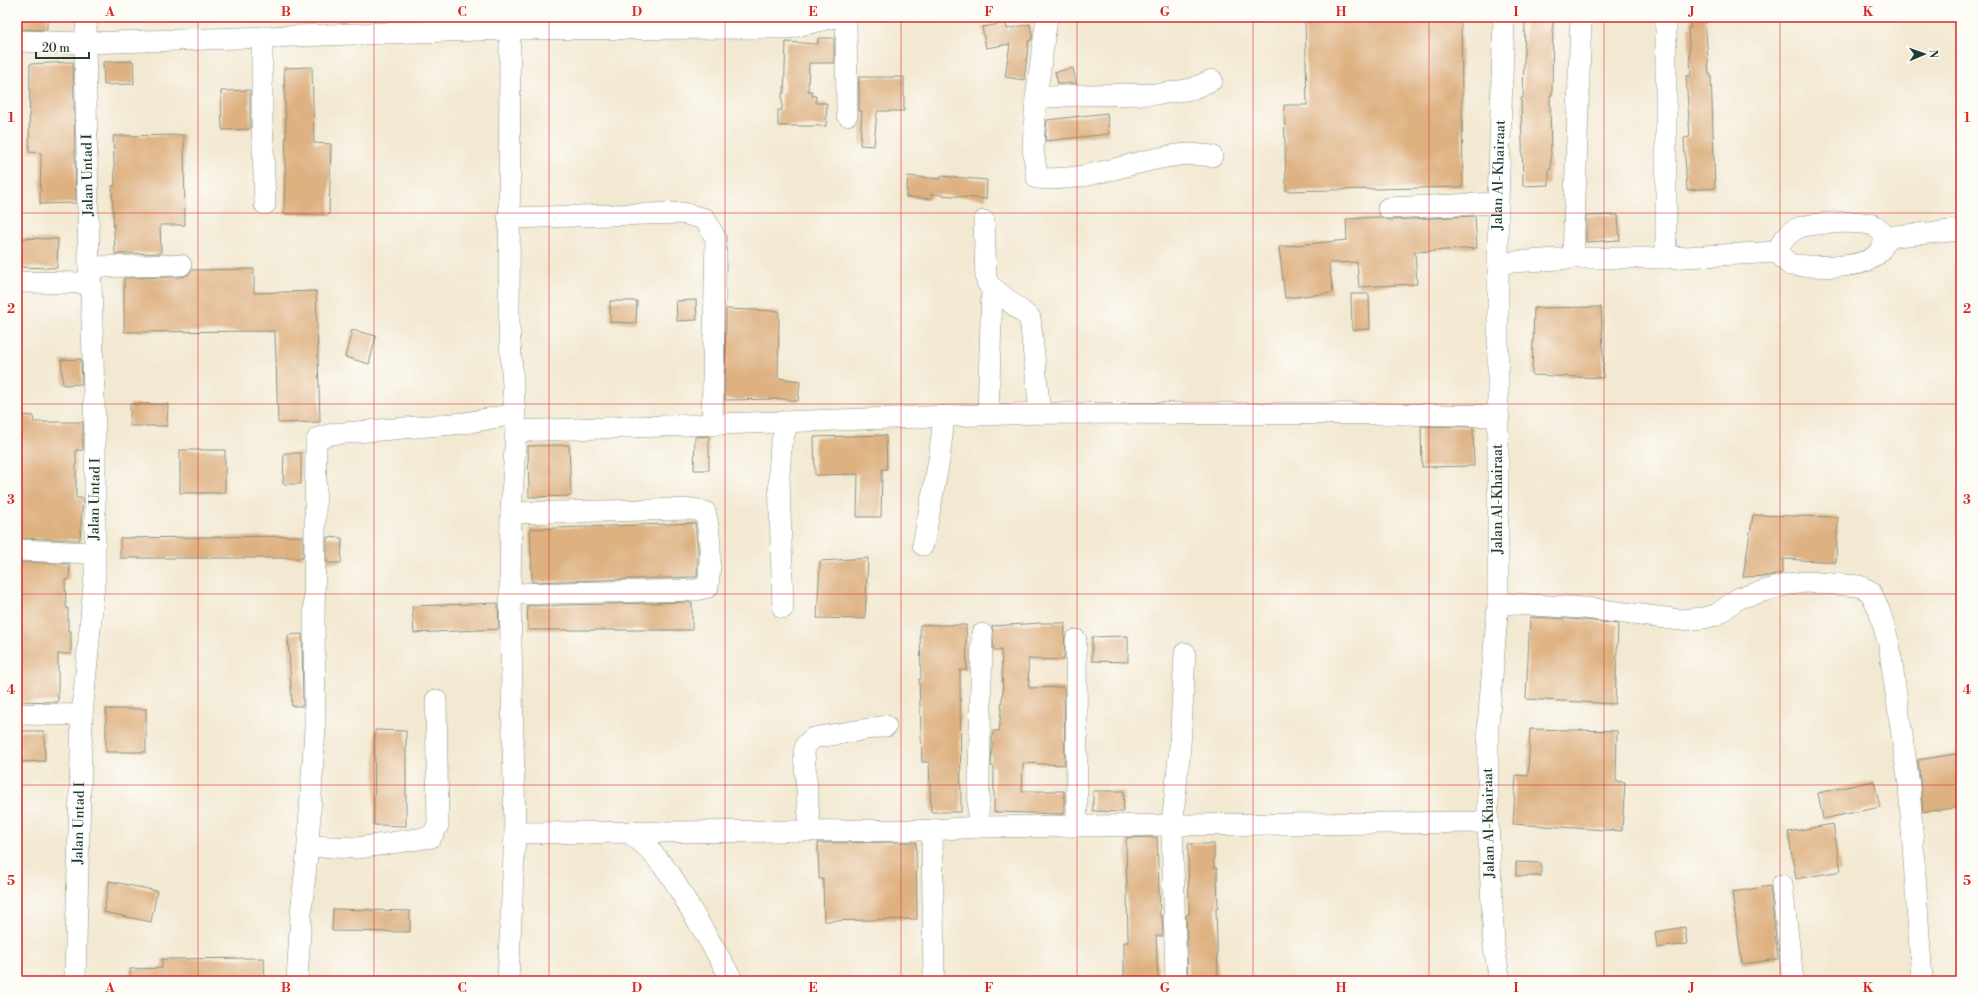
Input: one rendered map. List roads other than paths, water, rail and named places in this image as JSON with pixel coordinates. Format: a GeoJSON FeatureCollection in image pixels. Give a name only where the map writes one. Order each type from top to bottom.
{"type":"FeatureCollection","features":[{"type":"Feature","properties":{"kind":"street","name":"Jalan Untad I"},"geometry":{"type":"LineString","coordinates":[[75,981],[82,716],[95,574],[95,434],[90,275],[86,43],[87,17]]}},
{"type":"Feature","properties":{"kind":"street"},"geometry":{"type":"LineString","coordinates":[[17,41],[86,43],[510,29],[532,23],[789,28],[834,17]]}},
{"type":"Feature","properties":{"kind":"street"},"geometry":{"type":"LineString","coordinates":[[846,17],[847,115]]}},
{"type":"Feature","properties":{"kind":"street"},"geometry":{"type":"LineString","coordinates":[[1047,17],[1036,98],[1033,148],[1037,178],[1052,179],[1087,174],[1179,154],[1212,156]]}},
{"type":"Feature","properties":{"kind":"street","name":"Jalan Al-Khairaat"},"geometry":{"type":"LineString","coordinates":[[1500,981],[1494,947],[1488,822],[1488,726],[1498,603],[1498,204],[1504,17]]}},
{"type":"Feature","properties":{"kind":"street"},"geometry":{"type":"LineString","coordinates":[[1573,258],[1581,17]]}},
{"type":"Feature","properties":{"kind":"street"},"geometry":{"type":"LineString","coordinates":[[1666,17],[1666,258]]}},
{"type":"Feature","properties":{"kind":"street"},"geometry":{"type":"LineString","coordinates":[[508,981],[515,833],[510,594],[515,422],[509,326],[508,218],[510,29]]}},
{"type":"Feature","properties":{"kind":"street"},"geometry":{"type":"LineString","coordinates":[[262,37],[262,120],[265,204]]}},
{"type":"Feature","properties":{"kind":"street"},"geometry":{"type":"LineString","coordinates":[[1036,98],[1080,95],[1160,94],[1192,89],[1212,80]]}},
{"type":"Feature","properties":{"kind":"street"},"geometry":{"type":"LineString","coordinates":[[1388,208],[1498,204]]}},
{"type":"Feature","properties":{"kind":"street"},"geometry":{"type":"LineString","coordinates":[[508,218],[682,213],[705,219],[716,239],[712,425]]}},
{"type":"Feature","properties":{"kind":"street"},"geometry":{"type":"LineString","coordinates":[[984,221],[986,278],[992,289],[1030,318],[1040,413]]}},
{"type":"Feature","properties":{"kind":"street"},"geometry":{"type":"LineString","coordinates":[[1777,252],[1783,238],[1796,228],[1820,224],[1862,222],[1876,226],[1885,237]]}},
{"type":"Feature","properties":{"kind":"street"},"geometry":{"type":"LineString","coordinates":[[1885,237],[1961,230]]}},
{"type":"Feature","properties":{"kind":"street"},"geometry":{"type":"LineString","coordinates":[[1499,263],[1573,258],[1666,258],[1777,252],[1790,265],[1854,265],[1870,261],[1881,251],[1885,237]]}},
{"type":"Feature","properties":{"kind":"street"},"geometry":{"type":"LineString","coordinates":[[17,282],[181,265]]}},
{"type":"Feature","properties":{"kind":"street"},"geometry":{"type":"LineString","coordinates":[[988,415],[992,289]]}},
{"type":"Feature","properties":{"kind":"street"},"geometry":{"type":"LineString","coordinates":[[297,981],[301,913],[308,846],[315,727],[314,450],[318,438],[339,433],[465,422],[712,425],[1040,413],[1401,414],[1499,416]]}},
{"type":"Feature","properties":{"kind":"street"},"geometry":{"type":"LineString","coordinates":[[923,545],[939,460],[944,417]]}},
{"type":"Feature","properties":{"kind":"street"},"geometry":{"type":"LineString","coordinates":[[783,608],[780,476],[781,444],[788,422]]}},
{"type":"Feature","properties":{"kind":"street"},"geometry":{"type":"LineString","coordinates":[[510,594],[696,590],[708,587],[710,576],[708,524],[705,512],[693,509],[512,513]]}},
{"type":"Feature","properties":{"kind":"street"},"geometry":{"type":"LineString","coordinates":[[17,550],[94,553]]}},
{"type":"Feature","properties":{"kind":"street"},"geometry":{"type":"LineString","coordinates":[[1498,603],[1585,608],[1681,620],[1716,615],[1739,598],[1789,584],[1806,582],[1859,586],[1870,591],[1879,610],[1889,644],[1909,785],[1922,981]]}},
{"type":"Feature","properties":{"kind":"street"},"geometry":{"type":"LineString","coordinates":[[978,827],[982,634]]}},
{"type":"Feature","properties":{"kind":"street"},"geometry":{"type":"LineString","coordinates":[[1076,640],[1077,826]]}},
{"type":"Feature","properties":{"kind":"street"},"geometry":{"type":"LineString","coordinates":[[1176,981],[1172,826],[1180,746],[1185,653]]}},
{"type":"Feature","properties":{"kind":"street"},"geometry":{"type":"LineString","coordinates":[[308,846],[358,848],[431,838],[438,825],[436,700]]}},
{"type":"Feature","properties":{"kind":"street"},"geometry":{"type":"LineString","coordinates":[[17,714],[82,716]]}},
{"type":"Feature","properties":{"kind":"street"},"geometry":{"type":"LineString","coordinates":[[810,830],[804,752],[806,745],[813,738],[886,726]]}},
{"type":"Feature","properties":{"kind":"street"},"geometry":{"type":"LineString","coordinates":[[515,833],[932,830],[978,827],[1488,822]]}},
{"type":"Feature","properties":{"kind":"street"},"geometry":{"type":"LineString","coordinates":[[932,830],[934,981]]}},
{"type":"Feature","properties":{"kind":"street"},"geometry":{"type":"LineString","coordinates":[[629,832],[650,850],[670,874],[733,981]]}},
{"type":"Feature","properties":{"kind":"street"},"geometry":{"type":"LineString","coordinates":[[1782,885],[1793,981]]}}]}
